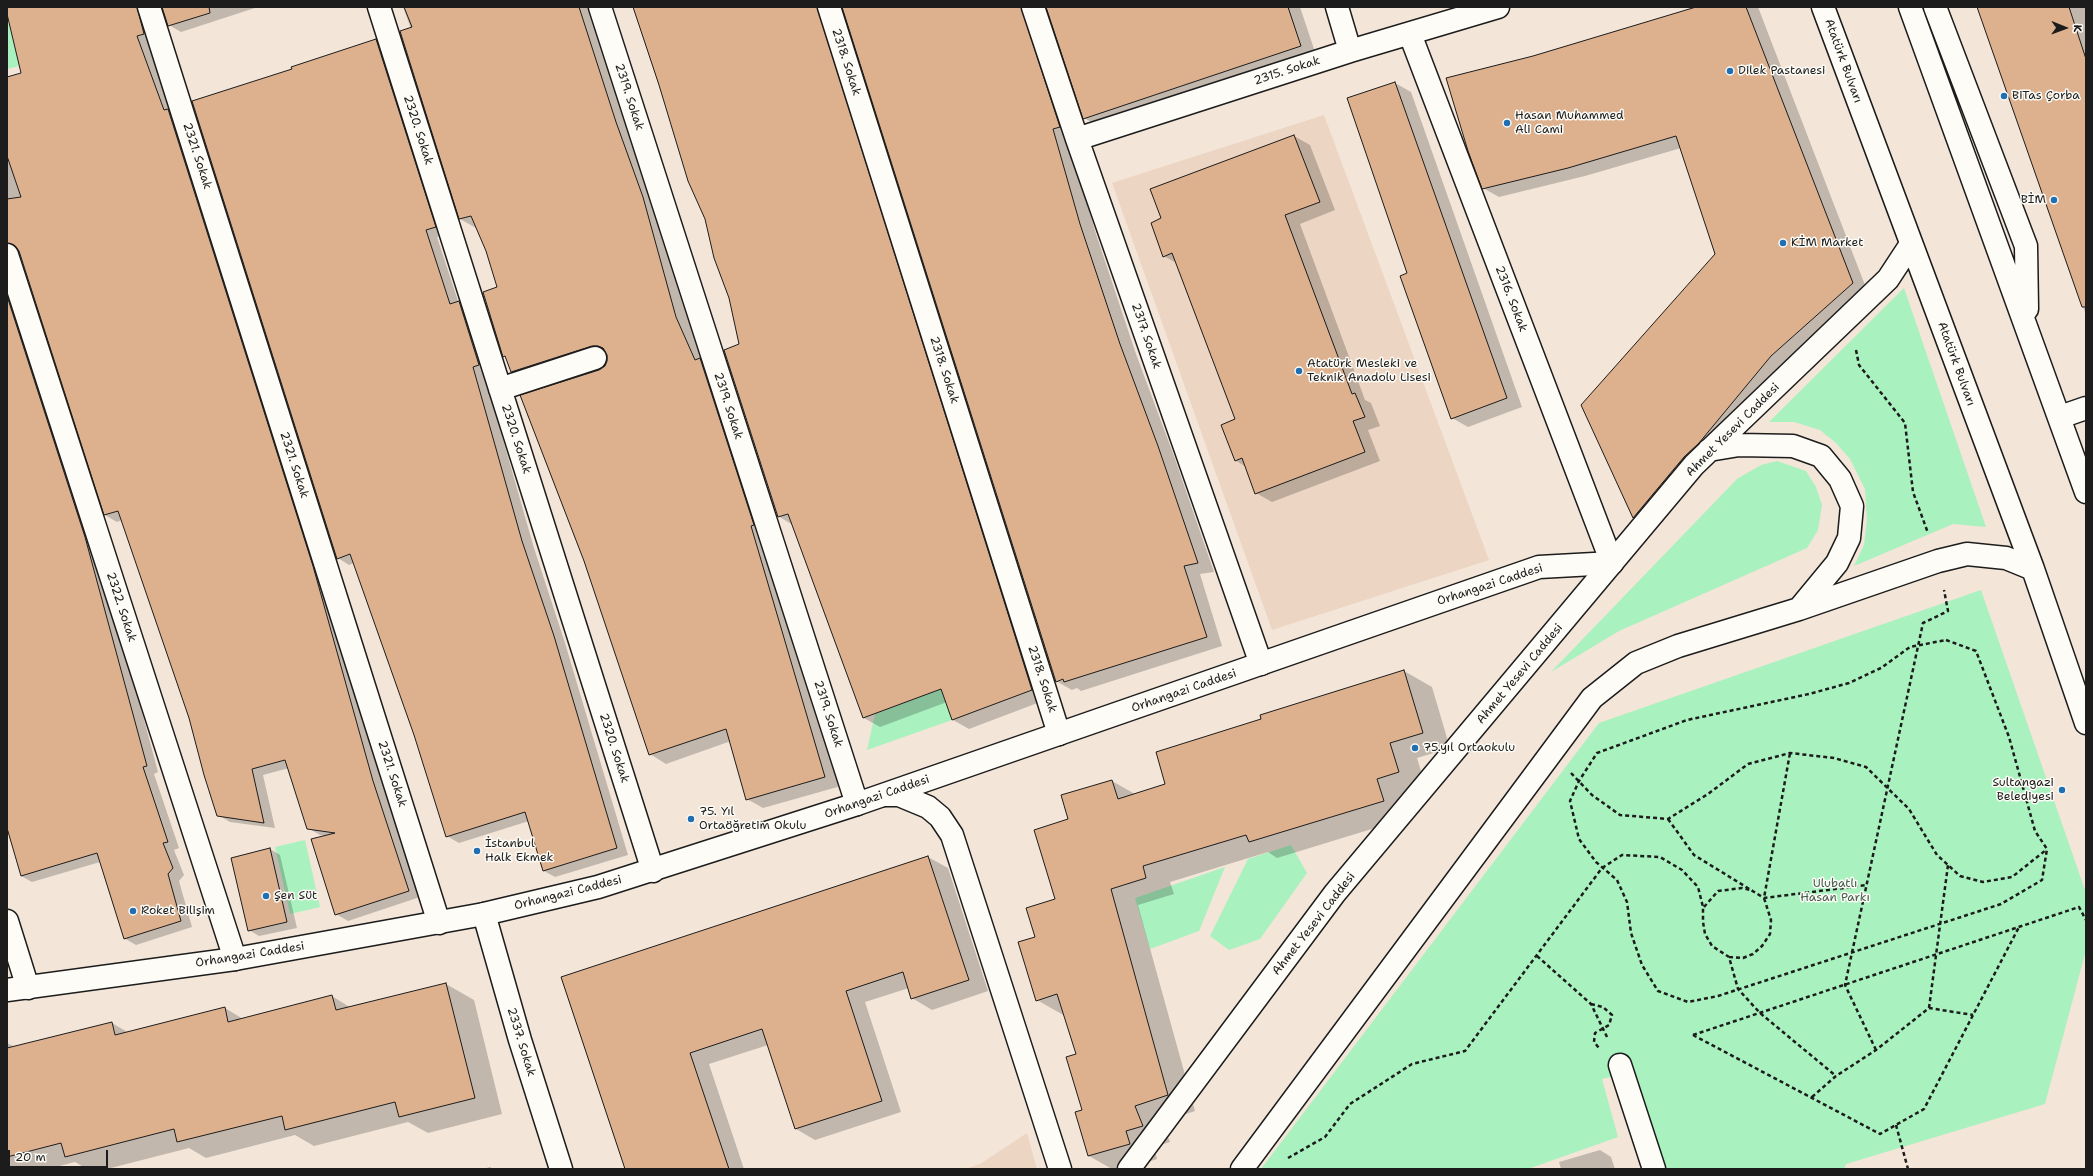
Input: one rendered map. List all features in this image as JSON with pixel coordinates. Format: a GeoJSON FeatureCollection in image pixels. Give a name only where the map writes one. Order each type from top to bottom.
{"type":"FeatureCollection","features":[{"type":"Feature","properties":{"kind":"street","name":"2321. Sokak"},"geometry":{"type":"LineString","coordinates":[[149,7],[439,922]]}},
{"type":"Feature","properties":{"kind":"street","name":"2320. Sokak"},"geometry":{"type":"LineString","coordinates":[[379,7],[653,871]]}},
{"type":"Feature","properties":{"kind":"street","name":"2319. Sokak"},"geometry":{"type":"LineString","coordinates":[[600,7],[857,804]]}},
{"type":"Feature","properties":{"kind":"street","name":"2318. Sokak"},"geometry":{"type":"LineString","coordinates":[[829,7],[1059,734]]}},
{"type":"Feature","properties":{"kind":"street","name":"2317. Sokak"},"geometry":{"type":"LineString","coordinates":[[1032,7],[1261,664]]}},
{"type":"Feature","properties":{"kind":"street"},"geometry":{"type":"LineString","coordinates":[[1336,7],[1350,51]]}},
{"type":"Feature","properties":{"kind":"street","name":"2315. Sokak"},"geometry":{"type":"LineString","coordinates":[[1077,139],[1350,51],[1498,7]]}},
{"type":"Feature","properties":{"kind":"street","name":"Atatürk Bulvarı"},"geometry":{"type":"LineString","coordinates":[[1823,7],[2033,569],[2086,723]]}},
{"type":"Feature","properties":{"kind":"street"},"geometry":{"type":"LineString","coordinates":[[1910,7],[2086,492]]}},
{"type":"Feature","properties":{"kind":"street"},"geometry":{"type":"LineString","coordinates":[[1935,7],[2026,246],[2028,329]]}},
{"type":"Feature","properties":{"kind":"street","name":"2316. Sokak"},"geometry":{"type":"LineString","coordinates":[[1410,34],[1612,564]]}},
{"type":"Feature","properties":{"kind":"street","name":"Ahmet Yesevi Caddesi"},"geometry":{"type":"LineString","coordinates":[[1129,1169],[1335,894],[1612,564],[1709,450],[1888,279],[1911,244]]}},
{"type":"Feature","properties":{"kind":"street","name":"2322. Sokak"},"geometry":{"type":"LineString","coordinates":[[7,256],[235,959]]}},
{"type":"Feature","properties":{"kind":"street"},"geometry":{"type":"LineString","coordinates":[[500,389],[595,358]]}},
{"type":"Feature","properties":{"kind":"street"},"geometry":{"type":"LineString","coordinates":[[2060,417],[2086,408]]}},
{"type":"Feature","properties":{"kind":"street"},"geometry":{"type":"LineString","coordinates":[[1709,450],[1739,445],[1793,446],[1821,456],[1840,479],[1852,506],[1849,538],[1837,563],[1799,609]]}},
{"type":"Feature","properties":{"kind":"street"},"geometry":{"type":"LineString","coordinates":[[1242,1169],[1592,698],[1636,663],[1678,646],[1799,609],[1938,561],[1967,554],[2006,558],[2033,569]]}},
{"type":"Feature","properties":{"kind":"street","name":"Orhangazi Caddesi"},"geometry":{"type":"LineString","coordinates":[[17,989],[235,959],[484,914],[598,887],[653,871],[857,804],[1539,567],[1612,564]]}},
{"type":"Feature","properties":{"kind":"street"},"geometry":{"type":"LineString","coordinates":[[885,794],[899,795],[928,807],[940,817],[952,835],[1060,1169]]}},
{"type":"Feature","properties":{"kind":"street","name":"2337. Sokak"},"geometry":{"type":"LineString","coordinates":[[484,914],[520,1040],[561,1169]]}},
{"type":"Feature","properties":{"kind":"street"},"geometry":{"type":"LineString","coordinates":[[7,921],[17,989]]}},
{"type":"Feature","properties":{"kind":"street"},"geometry":{"type":"LineString","coordinates":[[1620,1065],[1654,1169]]}},
{"type":"Feature","properties":{"kind":"path"},"geometry":{"type":"LineString","coordinates":[[1849,316],[1859,365],[1905,423],[1913,492],[1938,561],[1948,612],[1923,623],[1845,985],[1876,1050]]}},
{"type":"Feature","properties":{"kind":"path"},"geometry":{"type":"LineString","coordinates":[[1946,640],[1976,651],[2009,737],[2035,831],[2047,849],[2042,880],[2001,904],[1718,996],[1688,1002],[1658,991],[1642,965],[1631,933],[1627,902],[1617,880],[1602,868],[1579,839],[1570,801],[1579,781],[1598,753],[1687,720],[1794,697],[1849,683],[1881,668],[1910,647],[1946,640]]}},
{"type":"Feature","properties":{"kind":"path"},"geometry":{"type":"LineString","coordinates":[[1551,753],[1592,795],[1620,815],[1668,819],[1708,794],[1748,764],[1790,753],[1834,758],[1866,767],[1909,809],[1937,856],[1960,876],[1983,882],[2012,877],[2047,849]]}},
{"type":"Feature","properties":{"kind":"path"},"geometry":{"type":"LineString","coordinates":[[1287,1158],[1325,1137],[1350,1104],[1412,1064],[1465,1051],[1602,868],[1622,856],[1660,857],[1682,870],[1698,887],[1704,908],[1703,922],[1705,934],[1712,946],[1729,957],[1743,958],[1753,954],[1762,946],[1770,934],[1771,920],[1764,898],[1790,753]]}},
{"type":"Feature","properties":{"kind":"path"},"geometry":{"type":"LineString","coordinates":[[1668,819],[1694,855],[1764,898],[1867,885]]}},
{"type":"Feature","properties":{"kind":"path"},"geometry":{"type":"LineString","coordinates":[[1812,1097],[1836,1076],[1876,1050],[1929,1008],[1948,864]]}},
{"type":"Feature","properties":{"kind":"path"},"geometry":{"type":"LineString","coordinates":[[1704,908],[1718,891],[1742,888],[1753,891]]}},
{"type":"Feature","properties":{"kind":"path"},"geometry":{"type":"LineString","coordinates":[[2019,927],[1924,1109],[1880,1134],[1694,1035],[2079,907],[2086,920]]}},
{"type":"Feature","properties":{"kind":"path"},"geometry":{"type":"LineString","coordinates":[[1536,956],[1591,1004],[1620,1065]]}},
{"type":"Feature","properties":{"kind":"path"},"geometry":{"type":"LineString","coordinates":[[1729,957],[1738,989],[1760,1014],[1836,1076]]}},
{"type":"Feature","properties":{"kind":"path"},"geometry":{"type":"LineString","coordinates":[[1591,1004],[1603,1007],[1612,1015],[1609,1025],[1595,1033],[1594,1042],[1599,1049],[1611,1045]]}},
{"type":"Feature","properties":{"kind":"path"},"geometry":{"type":"LineString","coordinates":[[1929,1008],[1973,1015]]}},
{"type":"Feature","properties":{"kind":"path"},"geometry":{"type":"LineString","coordinates":[[1896,1125],[1908,1169]]}},
{"type":"Feature","properties":{"kind":"shaded area","name":"Atatürk Mesleki ve Teknik Anadolu Lisesi"},"geometry":{"type":"Polygon","coordinates":[[[1324,115],[1489,560],[1272,630],[1112,183],[1324,115]]]}},
{"type":"Feature","properties":{"kind":"shaded area"},"geometry":{"type":"Polygon","coordinates":[[[1027,1133],[1037,1169],[965,1169],[980,1164],[1027,1133]]]}},
{"type":"Feature","properties":{"kind":"green space"},"geometry":{"type":"Polygon","coordinates":[[[7,14],[19,66],[7,69],[7,14]]]}},
{"type":"Feature","properties":{"kind":"green space"},"geometry":{"type":"Polygon","coordinates":[[[1904,288],[1986,527],[1953,524],[1854,566],[1864,545],[1867,520],[1865,489],[1850,459],[1836,443],[1820,430],[1794,422],[1769,422],[1904,288]]]}},
{"type":"Feature","properties":{"kind":"green space"},"geometry":{"type":"Polygon","coordinates":[[[1777,461],[1806,471],[1816,487],[1822,505],[1818,530],[1807,548],[1619,631],[1551,672],[1737,479],[1761,465],[1777,461]]]}},
{"type":"Feature","properties":{"kind":"green space","name":"Ulubatlı Hasan Parkı"},"geometry":{"type":"Polygon","coordinates":[[[1981,590],[2086,893],[2086,950],[2045,1104],[1846,1164],[1844,1169],[1666,1169],[1631,1072],[1602,1079],[1618,1137],[1528,1169],[1261,1169],[1599,723],[1981,590]]]}},
{"type":"Feature","properties":{"kind":"green space"},"geometry":{"type":"Polygon","coordinates":[[[940,686],[952,720],[867,750],[875,714],[936,691],[940,686]]]}},
{"type":"Feature","properties":{"kind":"green space"},"geometry":{"type":"Polygon","coordinates":[[[305,840],[320,907],[290,914],[275,847],[305,840]]]}},
{"type":"Feature","properties":{"kind":"green space"},"geometry":{"type":"Polygon","coordinates":[[[1291,845],[1307,873],[1260,939],[1229,950],[1210,936],[1248,859],[1291,845]]]}},
{"type":"Feature","properties":{"kind":"green space"},"geometry":{"type":"Polygon","coordinates":[[[1225,867],[1199,931],[1150,949],[1135,898],[1225,867]]]}},
{"type":"Feature","properties":{"kind":"building"},"geometry":{"type":"Polygon","coordinates":[[[7,7],[137,7],[144,34],[137,36],[164,110],[168,109],[313,566],[373,781],[409,891],[335,915],[311,839],[335,833],[307,829],[285,760],[252,769],[264,823],[217,816],[204,775],[189,718],[118,511],[104,515],[19,251],[15,246],[7,243],[7,199],[21,197],[7,156],[7,77],[21,73],[7,14],[7,7]]]}},
{"type":"Feature","properties":{"kind":"building"},"geometry":{"type":"Polygon","coordinates":[[[162,7],[209,7],[210,13],[168,26],[162,7]]]}},
{"type":"Feature","properties":{"kind":"building"},"geometry":{"type":"Polygon","coordinates":[[[404,7],[579,7],[616,122],[643,197],[676,317],[695,360],[700,358],[754,525],[751,526],[825,777],[746,800],[726,729],[649,755],[584,561],[520,395],[599,370],[605,366],[607,355],[603,348],[592,346],[511,372],[505,356],[503,357],[483,292],[497,287],[486,251],[471,216],[459,219],[400,31],[412,27],[404,7]]]}},
{"type":"Feature","properties":{"kind":"building"},"geometry":{"type":"Polygon","coordinates":[[[633,7],[817,7],[1032,690],[952,720],[941,689],[863,718],[788,514],[778,517],[724,350],[739,344],[729,298],[714,258],[705,219],[688,181],[659,85],[633,7]]]}},
{"type":"Feature","properties":{"kind":"building"},"geometry":{"type":"Polygon","coordinates":[[[842,7],[1021,7],[1060,127],[1053,129],[1080,224],[1120,344],[1158,446],[1198,563],[1184,566],[1207,637],[1064,682],[1063,679],[1056,682],[842,7]]]}},
{"type":"Feature","properties":{"kind":"building"},"geometry":{"type":"Polygon","coordinates":[[[1046,7],[1288,7],[1301,46],[1083,119],[1046,7]]]}},
{"type":"Feature","properties":{"kind":"building"},"geometry":{"type":"Polygon","coordinates":[[[1696,7],[1746,7],[1853,283],[1771,356],[1699,443],[1684,457],[1633,518],[1581,405],[1715,254],[1676,136],[1568,168],[1482,189],[1468,151],[1446,78],[1533,56],[1696,7]]]}},
{"type":"Feature","properties":{"kind":"building"},"geometry":{"type":"Polygon","coordinates":[[[1977,7],[2069,7],[2086,59],[2086,307],[2082,307],[1977,7]]]}},
{"type":"Feature","properties":{"kind":"building"},"geometry":{"type":"Polygon","coordinates":[[[376,39],[436,227],[426,230],[450,304],[459,301],[479,365],[473,367],[522,541],[554,636],[617,848],[543,871],[525,812],[446,837],[414,735],[350,554],[337,559],[192,101],[292,69],[291,67],[376,39]]]}},
{"type":"Feature","properties":{"kind":"building"},"geometry":{"type":"Polygon","coordinates":[[[1395,82],[1507,398],[1451,419],[1400,276],[1407,273],[1347,98],[1395,82]]]}},
{"type":"Feature","properties":{"kind":"building"},"geometry":{"type":"Polygon","coordinates":[[[1294,135],[1320,202],[1285,215],[1352,394],[1355,393],[1365,417],[1353,421],[1365,452],[1255,494],[1242,458],[1235,461],[1221,425],[1235,419],[1172,253],[1163,257],[1151,223],[1161,218],[1150,189],[1294,135]]]}},
{"type":"Feature","properties":{"kind":"building"},"geometry":{"type":"Polygon","coordinates":[[[7,296],[85,537],[147,766],[143,767],[168,842],[163,843],[173,868],[168,874],[181,921],[124,939],[97,853],[21,876],[7,828],[7,296]]]}},
{"type":"Feature","properties":{"kind":"building"},"geometry":{"type":"Polygon","coordinates":[[[1404,670],[1423,733],[1390,743],[1399,772],[1377,779],[1384,801],[1249,842],[1246,835],[1143,866],[1146,878],[1111,889],[1168,1095],[1135,1106],[1143,1126],[1126,1131],[1130,1144],[1088,1156],[1075,1112],[1082,1110],[1066,1057],[1076,1054],[1057,994],[1036,1001],[1018,942],[1035,937],[1026,908],[1055,899],[1034,830],[1068,819],[1061,795],[1112,780],[1118,799],[1165,784],[1156,752],[1261,719],[1260,715],[1404,670]]]}},
{"type":"Feature","properties":{"kind":"building"},"geometry":{"type":"Polygon","coordinates":[[[270,848],[287,922],[248,931],[231,858],[270,848]]]}},
{"type":"Feature","properties":{"kind":"building"},"geometry":{"type":"Polygon","coordinates":[[[928,856],[969,980],[911,999],[903,972],[846,991],[882,1101],[795,1129],[762,1029],[690,1053],[729,1169],[625,1169],[561,977],[928,856]]]}},
{"type":"Feature","properties":{"kind":"building"},"geometry":{"type":"Polygon","coordinates":[[[446,983],[475,1098],[399,1117],[395,1102],[285,1130],[282,1116],[177,1142],[174,1129],[65,1157],[61,1143],[7,1157],[7,1048],[112,1022],[115,1035],[225,1007],[228,1022],[332,995],[336,1010],[446,983]]]}},
{"type":"Feature","properties":{"kind":"place","name":"Dilek Pastanesi"},"geometry":{"type":"Point","coordinates":[1730,71]}},
{"type":"Feature","properties":{"kind":"place","name":"BiTas Çorba"},"geometry":{"type":"Point","coordinates":[2004,96]}},
{"type":"Feature","properties":{"kind":"place","name":"Hasan Muhammed Ali Cami"},"geometry":{"type":"Point","coordinates":[1507,123]}},
{"type":"Feature","properties":{"kind":"place","name":"BİM"},"geometry":{"type":"Point","coordinates":[2054,200]}},
{"type":"Feature","properties":{"kind":"place","name":"KİM Market"},"geometry":{"type":"Point","coordinates":[1783,243]}},
{"type":"Feature","properties":{"kind":"place","name":"Atatürk Mesleki ve Teknik Anadolu Lisesi"},"geometry":{"type":"Point","coordinates":[1299,371]}},
{"type":"Feature","properties":{"kind":"place","name":"75.yıl Ortaokulu"},"geometry":{"type":"Point","coordinates":[1415,748]}},
{"type":"Feature","properties":{"kind":"place","name":"Sultangazi Belediyesi"},"geometry":{"type":"Point","coordinates":[2062,790]}},
{"type":"Feature","properties":{"kind":"place","name":"75. Yıl Ortaöğretim Okulu"},"geometry":{"type":"Point","coordinates":[691,819]}},
{"type":"Feature","properties":{"kind":"place","name":"İstanbul Halk Ekmek"},"geometry":{"type":"Point","coordinates":[477,851]}},
{"type":"Feature","properties":{"kind":"place","name":"Şen Süt"},"geometry":{"type":"Point","coordinates":[266,896]}},
{"type":"Feature","properties":{"kind":"place","name":"Roket Bilişim"},"geometry":{"type":"Point","coordinates":[133,911]}}]}
